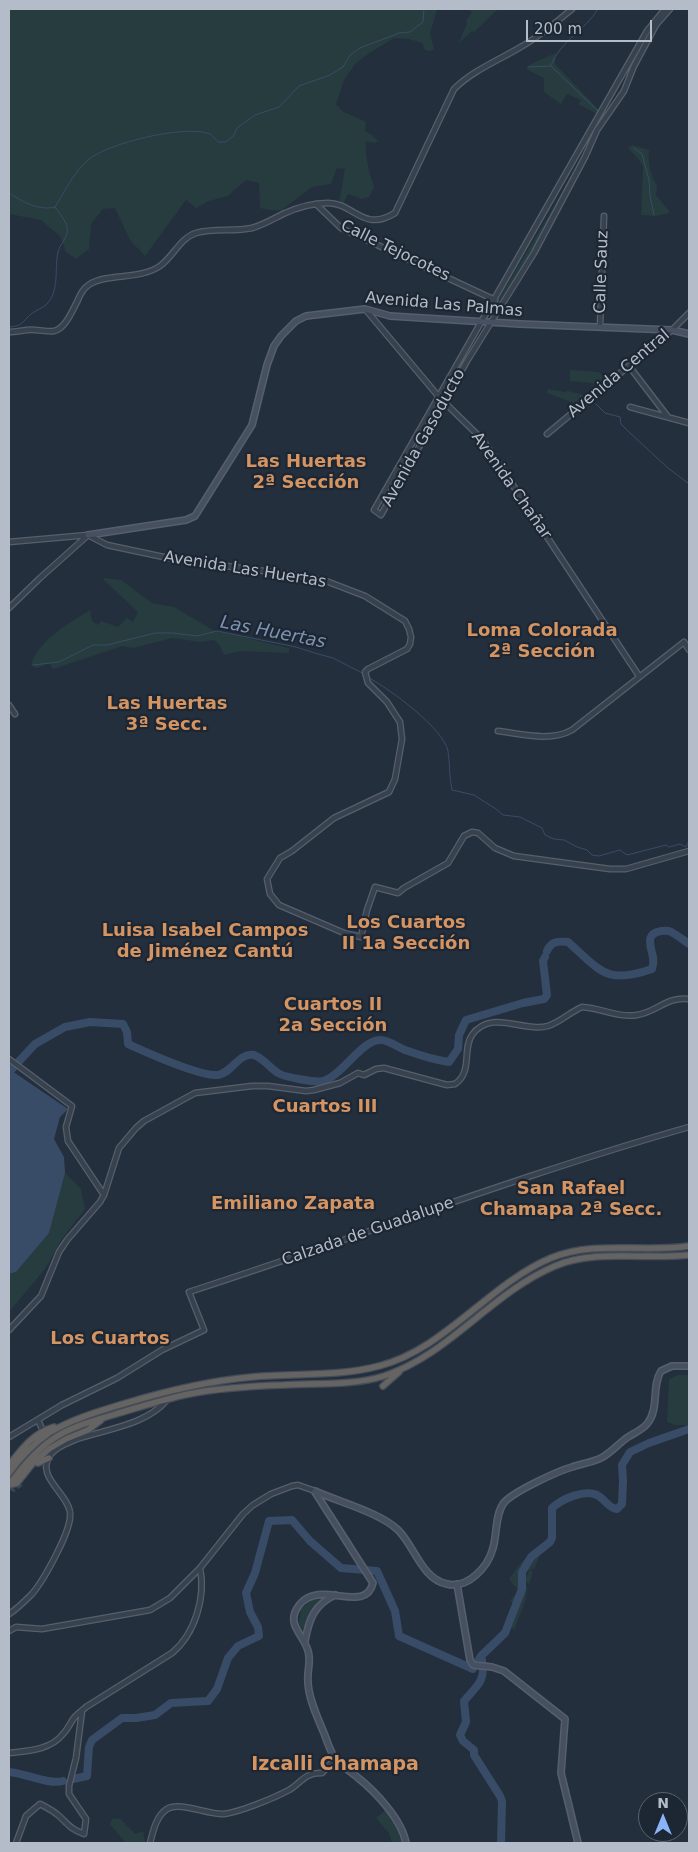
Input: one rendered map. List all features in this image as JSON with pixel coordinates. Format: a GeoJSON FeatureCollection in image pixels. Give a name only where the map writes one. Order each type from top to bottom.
{"type":"FeatureCollection","features":[{"type":"Feature","properties":{"kind":"highway"},"geometry":{"type":"LineString","coordinates":[[9,1473],[31,1447],[49,1433],[81,1417],[196,1384],[251,1377],[340,1374],[380,1366],[401,1359],[437,1337],[504,1286],[536,1266],[567,1252],[589,1249],[671,1249],[689,1246]]}},
{"type":"Feature","properties":{"kind":"highway"},"geometry":{"type":"LineString","coordinates":[[383,1386],[402,1369],[443,1345],[510,1290],[555,1266],[571,1260],[590,1258],[689,1255]]}},
{"type":"Feature","properties":{"kind":"highway"},"geometry":{"type":"LineString","coordinates":[[9,1485],[34,1454],[53,1439],[82,1424],[105,1417],[190,1394],[252,1387],[349,1383],[402,1369]]}},
{"type":"Feature","properties":{"kind":"highway"},"geometry":{"type":"LineString","coordinates":[[305,1374],[286,1376],[284,1381],[307,1384]]}},
{"type":"Feature","properties":{"kind":"highway"},"geometry":{"type":"LineString","coordinates":[[251,1377],[273,1377],[276,1379],[274,1383],[252,1387]]}},
{"type":"Feature","properties":{"kind":"highway"},"geometry":{"type":"LineString","coordinates":[[9,1485],[17,1483],[33,1462],[49,1449],[88,1430],[105,1417]]}},
{"type":"Feature","properties":{"kind":"highway"},"geometry":{"type":"LineString","coordinates":[[9,1464],[34,1430],[43,1431],[64,1425]]}},
{"type":"Feature","properties":{"kind":"highway"},"geometry":{"type":"LineString","coordinates":[[22,1483],[34,1466],[42,1460],[49,1458]]}},
{"type":"Feature","properties":{"kind":"main road","name":"Avenida Las Palmas"},"geometry":{"type":"LineString","coordinates":[[88,535],[193,519],[252,425],[267,365],[274,346],[296,321],[306,316],[365,309],[390,316],[672,330],[689,334]]}},
{"type":"Feature","properties":{"kind":"main road"},"geometry":{"type":"LineString","coordinates":[[315,1491],[377,1516],[392,1525],[400,1531],[425,1569],[435,1579],[448,1585],[466,1582],[473,1578],[484,1565],[493,1550],[499,1514],[503,1504],[510,1497],[562,1471],[601,1458],[627,1437],[645,1426],[652,1417],[660,1370],[672,1366],[689,1366]]}},
{"type":"Feature","properties":{"kind":"main road"},"geometry":{"type":"LineString","coordinates":[[67,1443],[76,1435]]}},
{"type":"Feature","properties":{"kind":"main road"},"geometry":{"type":"LineString","coordinates":[[315,1491],[373,1583],[370,1593],[365,1596],[353,1598],[335,1594],[318,1594],[300,1604],[294,1617],[294,1624],[297,1632],[305,1641],[310,1655],[309,1689],[335,1759],[375,1792],[404,1833],[406,1843]]}},
{"type":"Feature","properties":{"kind":"main road"},"geometry":{"type":"LineString","coordinates":[[457,1584],[470,1660],[473,1665],[492,1667],[504,1671],[565,1719],[561,1773],[578,1843]]}},
{"type":"Feature","properties":{"kind":"main road"},"geometry":{"type":"LineString","coordinates":[[305,1641],[312,1615],[322,1601],[335,1594]]}},
{"type":"Feature","properties":{"kind":"street"},"geometry":{"type":"LineString","coordinates":[[9,332],[54,331],[60,329],[88,284],[129,276],[158,267],[166,261],[188,236],[204,231],[250,228],[286,213],[316,204],[333,204],[362,218],[369,219],[382,219],[395,213],[454,89],[462,82],[542,34],[572,9]]}},
{"type":"Feature","properties":{"kind":"street","name":"Avenida Gasoducto"},"geometry":{"type":"LineString","coordinates":[[665,9],[650,27],[374,510],[381,515],[466,361],[534,253],[586,157],[597,130],[624,91],[634,66],[656,25],[670,9]]}},
{"type":"Feature","properties":{"kind":"street","name":"Calle Tejocotes"},"geometry":{"type":"LineString","coordinates":[[316,204],[341,228],[495,300]]}},
{"type":"Feature","properties":{"kind":"street","name":"Calle Sauz"},"geometry":{"type":"LineString","coordinates":[[600,327],[604,216]]}},
{"type":"Feature","properties":{"kind":"street","name":"Avenida Chañar"},"geometry":{"type":"LineString","coordinates":[[365,309],[444,403],[483,440],[639,676]]}},
{"type":"Feature","properties":{"kind":"street","name":"Avenida Central"},"geometry":{"type":"LineString","coordinates":[[547,434],[672,330],[689,313]]}},
{"type":"Feature","properties":{"kind":"street"},"geometry":{"type":"LineString","coordinates":[[629,366],[668,417]]}},
{"type":"Feature","properties":{"kind":"street"},"geometry":{"type":"LineString","coordinates":[[630,407],[689,423]]}},
{"type":"Feature","properties":{"kind":"street"},"geometry":{"type":"LineString","coordinates":[[9,542],[88,535]]}},
{"type":"Feature","properties":{"kind":"street"},"geometry":{"type":"LineString","coordinates":[[9,608],[88,535]]}},
{"type":"Feature","properties":{"kind":"street","name":"Avenida Las Huertas"},"geometry":{"type":"LineString","coordinates":[[88,535],[108,545],[173,559],[302,576],[326,581],[365,596],[405,621],[411,638],[410,644],[404,651],[368,669],[365,675],[371,687],[387,702],[400,722],[402,739],[396,779],[389,792],[334,818],[292,851],[280,858],[268,879],[270,894],[279,905],[344,933],[361,937],[367,910],[375,887],[398,893],[448,863],[464,836],[469,833],[478,833],[495,848],[514,856],[610,869],[626,869],[689,851]]}},
{"type":"Feature","properties":{"kind":"street"},"geometry":{"type":"LineString","coordinates":[[498,731],[548,736],[565,734],[684,642],[689,650]]}},
{"type":"Feature","properties":{"kind":"street"},"geometry":{"type":"LineString","coordinates":[[9,705],[15,714]]}},
{"type":"Feature","properties":{"kind":"street"},"geometry":{"type":"LineString","coordinates":[[9,1330],[41,1296],[59,1252],[100,1202],[116,1156],[124,1141],[144,1121],[195,1093],[252,1086],[306,1091],[314,1090],[340,1083],[358,1073],[364,1074],[380,1068],[447,1085],[455,1084],[460,1080],[465,1069],[470,1039],[475,1031],[492,1022],[544,1026],[555,1023],[585,1007],[620,1016],[643,1014],[675,998],[689,999]]}},
{"type":"Feature","properties":{"kind":"street"},"geometry":{"type":"LineString","coordinates":[[9,1059],[70,1104],[72,1110],[66,1127],[68,1141],[104,1195]]}},
{"type":"Feature","properties":{"kind":"street","name":"Calzada de Guadalupe"},"geometry":{"type":"LineString","coordinates":[[38,1420],[62,1405],[117,1378],[162,1350],[204,1330],[189,1292],[566,1163],[689,1127]]}},
{"type":"Feature","properties":{"kind":"street"},"geometry":{"type":"LineString","coordinates":[[9,1614],[16,1610],[33,1593],[61,1544],[70,1519],[68,1505],[46,1472],[49,1458],[55,1450],[67,1443],[146,1418],[167,1400]]}},
{"type":"Feature","properties":{"kind":"street"},"geometry":{"type":"LineString","coordinates":[[9,1437],[17,1433],[34,1430],[38,1420]]}},
{"type":"Feature","properties":{"kind":"street"},"geometry":{"type":"LineString","coordinates":[[38,1420],[43,1431]]}},
{"type":"Feature","properties":{"kind":"street"},"geometry":{"type":"LineString","coordinates":[[9,1631],[16,1627],[42,1629],[150,1610],[170,1598],[200,1568],[243,1514],[253,1505],[271,1494],[292,1486],[298,1485],[315,1491]]}},
{"type":"Feature","properties":{"kind":"street"},"geometry":{"type":"LineString","coordinates":[[9,1753],[50,1745],[63,1735],[74,1717],[86,1707],[181,1646],[187,1637],[197,1612],[202,1590],[200,1568]]}},
{"type":"Feature","properties":{"kind":"street"},"geometry":{"type":"LineString","coordinates":[[16,1843],[26,1816],[40,1804],[58,1815],[64,1824],[84,1834],[86,1824],[84,1815],[69,1794],[82,1711]]}},
{"type":"Feature","properties":{"kind":"street"},"geometry":{"type":"LineString","coordinates":[[150,1843],[155,1827],[168,1808],[181,1806],[214,1814],[237,1811],[279,1795],[292,1788],[308,1774],[322,1773],[335,1759]]}},
{"type":"Feature","properties":{"kind":"green space"},"geometry":{"type":"Polygon","coordinates":[[[9,9],[437,9],[430,34],[434,49],[431,51],[425,50],[422,43],[409,39],[394,38],[355,64],[344,80],[336,104],[342,111],[366,122],[365,131],[378,141],[375,143],[366,141],[370,176],[374,187],[369,197],[362,199],[348,194],[343,204],[339,202],[345,169],[337,168],[331,184],[312,187],[282,210],[269,210],[260,208],[259,183],[246,180],[228,196],[209,201],[196,208],[186,200],[145,256],[130,240],[115,208],[103,209],[91,224],[89,249],[76,259],[66,252],[60,236],[41,220],[9,214],[9,9]]]}},
{"type":"Feature","properties":{"kind":"green space"},"geometry":{"type":"Polygon","coordinates":[[[468,9],[498,9],[474,32],[472,31],[459,43],[467,23],[466,21],[472,12],[468,9]]]}},
{"type":"Feature","properties":{"kind":"green space"},"geometry":{"type":"Polygon","coordinates":[[[556,53],[555,64],[599,110],[597,114],[578,104],[581,100],[567,94],[561,104],[544,92],[544,78],[526,69],[531,64],[556,53]]]}},
{"type":"Feature","properties":{"kind":"green space"},"geometry":{"type":"Polygon","coordinates":[[[629,74],[624,90],[602,122],[629,74]]]}},
{"type":"Feature","properties":{"kind":"green space"},"geometry":{"type":"Polygon","coordinates":[[[598,128],[537,242],[495,312],[492,310],[598,128]]]}},
{"type":"Feature","properties":{"kind":"green space"},"geometry":{"type":"Polygon","coordinates":[[[632,145],[649,150],[650,169],[657,186],[656,195],[669,213],[656,216],[641,215],[643,167],[628,148],[632,145]]]}},
{"type":"Feature","properties":{"kind":"green space"},"geometry":{"type":"Polygon","coordinates":[[[570,370],[599,372],[607,379],[600,384],[570,381],[570,370]]]}},
{"type":"Feature","properties":{"kind":"green space"},"geometry":{"type":"Polygon","coordinates":[[[548,389],[588,396],[579,405],[547,393],[548,389]]]}},
{"type":"Feature","properties":{"kind":"green space"},"geometry":{"type":"Polygon","coordinates":[[[104,578],[121,580],[152,603],[174,607],[213,630],[289,648],[289,653],[241,651],[224,655],[219,644],[214,640],[201,642],[172,638],[134,648],[122,646],[53,669],[50,663],[37,668],[31,665],[40,648],[47,640],[90,610],[92,621],[98,625],[101,621],[118,627],[127,618],[133,622],[138,612],[104,578]]]}},
{"type":"Feature","properties":{"kind":"green space"},"geometry":{"type":"Polygon","coordinates":[[[65,1173],[81,1189],[85,1209],[62,1239],[45,1269],[9,1312],[9,1274],[16,1272],[49,1233],[65,1173]]]}},
{"type":"Feature","properties":{"kind":"green space"},"geometry":{"type":"Polygon","coordinates":[[[678,1375],[689,1375],[689,1425],[676,1425],[667,1422],[669,1379],[678,1375]]]}},
{"type":"Feature","properties":{"kind":"green space"},"geometry":{"type":"Polygon","coordinates":[[[537,1549],[540,1555],[534,1569],[529,1570],[525,1574],[527,1594],[515,1629],[505,1625],[506,1618],[515,1605],[510,1601],[518,1590],[509,1579],[525,1559],[537,1549]]]}},
{"type":"Feature","properties":{"kind":"green space"},"geometry":{"type":"Polygon","coordinates":[[[529,1570],[533,1572],[529,1584],[525,1581],[529,1570]]]}},
{"type":"Feature","properties":{"kind":"green space"},"geometry":{"type":"Polygon","coordinates":[[[328,1596],[312,1612],[301,1632],[299,1623],[301,1609],[314,1598],[328,1596]]]}},
{"type":"Feature","properties":{"kind":"green space"},"geometry":{"type":"Polygon","coordinates":[[[387,1809],[403,1832],[404,1843],[392,1843],[389,1833],[376,1818],[387,1809]]]}},
{"type":"Feature","properties":{"kind":"green space"},"geometry":{"type":"Polygon","coordinates":[[[119,1818],[135,1834],[143,1831],[145,1843],[123,1843],[124,1841],[110,1824],[112,1819],[119,1818]]]}},
{"type":"Feature","properties":{"kind":"water"},"geometry":{"type":"Polygon","coordinates":[[[9,1069],[68,1109],[60,1117],[54,1139],[64,1157],[65,1173],[49,1233],[16,1272],[9,1274],[9,1069]]]}},
{"type":"Feature","properties":{"kind":"waterway"},"geometry":{"type":"LineString","coordinates":[[9,193],[31,205],[43,208],[55,207],[78,170],[88,160],[112,147],[147,137],[184,131],[210,134],[218,142],[226,142],[234,135],[237,128],[255,115],[279,107],[299,86],[330,75],[343,67],[350,55],[360,48],[399,33],[410,32],[423,22],[424,9]]}},
{"type":"Feature","properties":{"kind":"waterway","name":"Las Huertas"},"geometry":{"type":"LineString","coordinates":[[551,65],[555,56],[587,24],[598,9]]}},
{"type":"Feature","properties":{"kind":"waterway","name":"Las Huertas"},"geometry":{"type":"LineString","coordinates":[[528,67],[551,66],[598,111]]}},
{"type":"Feature","properties":{"kind":"waterway","name":"Las Huertas"},"geometry":{"type":"LineString","coordinates":[[634,148],[642,154],[649,180],[654,215]]}},
{"type":"Feature","properties":{"kind":"waterway"},"geometry":{"type":"LineString","coordinates":[[9,327],[19,325],[31,314],[47,304],[54,292],[58,252],[67,231],[65,222],[55,207]]}},
{"type":"Feature","properties":{"kind":"waterway"},"geometry":{"type":"LineString","coordinates":[[596,404],[605,413],[620,417],[621,424],[629,432],[668,468],[689,484]]}},
{"type":"Feature","properties":{"kind":"waterway","name":"Las Huertas"},"geometry":{"type":"LineString","coordinates":[[33,665],[59,662],[93,645],[107,645],[155,633],[197,636],[217,631],[296,647],[333,658],[364,674]]}},
{"type":"Feature","properties":{"kind":"waterway","name":"Las Huertas"},"geometry":{"type":"LineString","coordinates":[[369,678],[402,700],[436,731],[448,751],[452,790],[474,795],[503,815],[520,817],[542,828],[545,835],[554,839],[564,840],[587,850],[592,855],[599,856],[620,850],[627,855],[666,845],[669,847],[680,844],[686,847],[689,841]]}},
{"type":"Feature","properties":{"kind":"waterway"},"geometry":{"type":"LineString","coordinates":[[547,951],[556,942],[568,942],[597,968],[614,975],[624,976],[652,969],[653,958],[650,938],[656,932],[669,931],[689,944]]}},
{"type":"Feature","properties":{"kind":"waterway"},"geometry":{"type":"LineString","coordinates":[[11,1070],[35,1044],[65,1027],[90,1022],[123,1024],[127,1032],[128,1044],[173,1063],[210,1075],[223,1073],[240,1059],[254,1055],[281,1075],[323,1081],[330,1078],[367,1045],[381,1040],[416,1054],[449,1062],[458,1049],[459,1035],[466,1020],[523,1003],[544,999],[547,995],[543,961],[545,957]]}},
{"type":"Feature","properties":{"kind":"waterway"},"geometry":{"type":"LineString","coordinates":[[73,1779],[87,1776],[89,1747],[92,1740],[122,1718],[155,1715],[171,1703],[208,1701],[217,1689],[228,1658],[238,1646],[259,1636],[258,1627],[250,1612],[246,1593],[255,1573],[269,1521],[292,1520],[310,1541],[341,1568],[377,1571],[395,1611],[399,1636],[473,1669],[481,1656],[505,1633],[522,1589],[522,1572],[531,1557],[550,1542],[552,1538],[552,1508],[567,1498],[592,1493],[611,1507],[617,1509],[622,1504],[622,1465],[630,1452],[689,1429]]}},
{"type":"Feature","properties":{"kind":"waterway"},"geometry":{"type":"LineString","coordinates":[[482,1660],[483,1673],[479,1683],[464,1701],[466,1722],[460,1735],[463,1741],[474,1750],[474,1755],[502,1801],[501,1843]]}},
{"type":"Feature","properties":{"kind":"waterway"},"geometry":{"type":"LineString","coordinates":[[9,1772],[44,1780],[63,1781]]}},
{"type":"Feature","properties":{"kind":"tunnel"},"geometry":{"type":"LineString","coordinates":[[9,1487],[14,1489],[22,1483]]}},
{"type":"Feature","properties":{"kind":"district","name":"Las Huertas 2ª Sección"},"geometry":{"type":"Point","coordinates":[306,472]}},
{"type":"Feature","properties":{"kind":"district","name":"Loma Colorada 2ª Sección"},"geometry":{"type":"Point","coordinates":[542,641]}},
{"type":"Feature","properties":{"kind":"district","name":"Las Huertas 3ª Secc."},"geometry":{"type":"Point","coordinates":[167,714]}},
{"type":"Feature","properties":{"kind":"district","name":"Los Cuartos II 1a Sección"},"geometry":{"type":"Point","coordinates":[406,933]}},
{"type":"Feature","properties":{"kind":"district","name":"Luisa Isabel Campos de Jiménez Cantú"},"geometry":{"type":"Point","coordinates":[205,941]}},
{"type":"Feature","properties":{"kind":"district","name":"Cuartos II 2a Sección"},"geometry":{"type":"Point","coordinates":[333,1015]}},
{"type":"Feature","properties":{"kind":"district","name":"Cuartos III"},"geometry":{"type":"Point","coordinates":[325,1107]}},
{"type":"Feature","properties":{"kind":"district","name":"San Rafael Chamapa 2ª Secc."},"geometry":{"type":"Point","coordinates":[571,1199]}},
{"type":"Feature","properties":{"kind":"district","name":"Emiliano Zapata"},"geometry":{"type":"Point","coordinates":[293,1204]}},
{"type":"Feature","properties":{"kind":"district","name":"Los Cuartos"},"geometry":{"type":"Point","coordinates":[110,1339]}},
{"type":"Feature","properties":{"kind":"district","name":"Izcalli Chamapa"},"geometry":{"type":"Point","coordinates":[335,1765]}}]}
